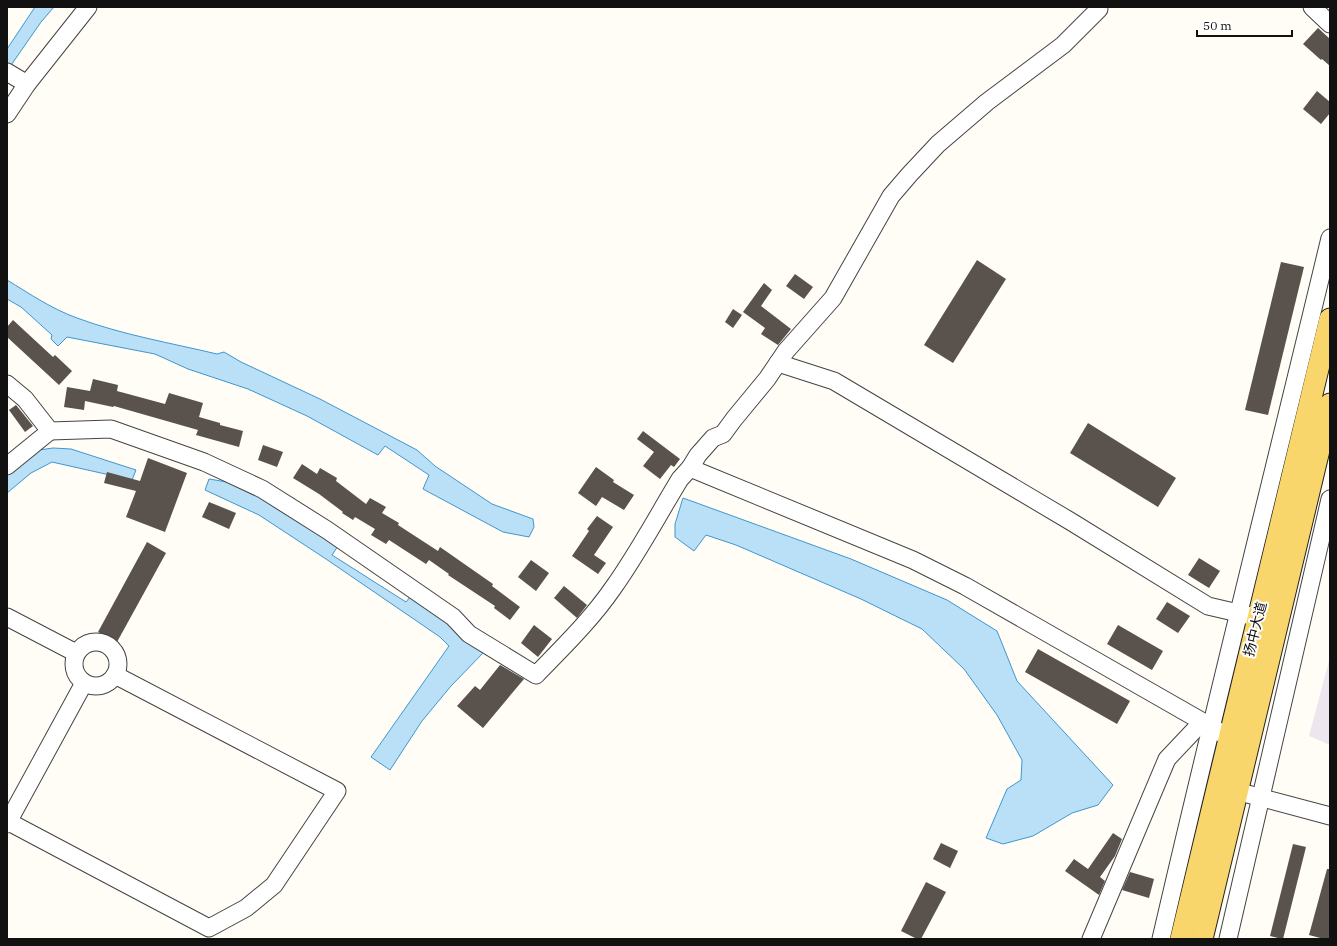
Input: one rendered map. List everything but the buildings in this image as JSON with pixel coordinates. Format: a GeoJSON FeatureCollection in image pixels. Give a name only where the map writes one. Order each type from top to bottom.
{"type":"FeatureCollection","features":[{"type":"Feature","properties":{"kind":"main road","name":"扬中大道"},"geometry":{"type":"LineString","coordinates":[[1181,939],[1228,738],[1249,616],[1330,319]]}},
{"type":"Feature","properties":{"kind":"main road","name":"扬中大道"},"geometry":{"type":"LineString","coordinates":[[1202,939],[1330,404]]}},
{"type":"Feature","properties":{"kind":"street"},"geometry":{"type":"LineString","coordinates":[[7,114],[27,84],[88,7]]}},
{"type":"Feature","properties":{"kind":"street"},"geometry":{"type":"LineString","coordinates":[[1312,7],[1330,24]]}},
{"type":"Feature","properties":{"kind":"street"},"geometry":{"type":"LineString","coordinates":[[7,466],[50,431],[111,428],[204,462],[262,489],[328,530],[453,617],[469,634],[536,675],[582,628],[612,590],[635,557],[680,479],[690,468],[698,455],[713,438],[723,434],[767,379],[786,351],[833,298],[891,196],[938,144],[987,102],[1063,45],[1099,8]]}},
{"type":"Feature","properties":{"kind":"street"},"geometry":{"type":"LineString","coordinates":[[9,73],[27,84]]}},
{"type":"Feature","properties":{"kind":"street"},"geometry":{"type":"LineString","coordinates":[[1161,939],[1206,724],[1249,616],[1330,238]]}},
{"type":"Feature","properties":{"kind":"street"},"geometry":{"type":"LineString","coordinates":[[778,363],[834,381],[1070,521],[1208,606],[1249,616]]}},
{"type":"Feature","properties":{"kind":"street"},"geometry":{"type":"LineString","coordinates":[[7,384],[25,399],[50,431]]}},
{"type":"Feature","properties":{"kind":"street"},"geometry":{"type":"LineString","coordinates":[[690,468],[913,560],[966,586],[1206,724],[1248,750]]}},
{"type":"Feature","properties":{"kind":"street"},"geometry":{"type":"LineString","coordinates":[[1228,939],[1262,798],[1330,499]]}},
{"type":"Feature","properties":{"kind":"street"},"geometry":{"type":"LineString","coordinates":[[7,617],[76,653]]}},
{"type":"Feature","properties":{"kind":"street"},"geometry":{"type":"LineString","coordinates":[[98,641],[107,644],[114,650],[118,658],[118,666],[115,675],[110,681],[102,685],[93,686],[84,683],[78,677],[74,669],[76,653],[82,646],[90,642],[98,641]]}},
{"type":"Feature","properties":{"kind":"street"},"geometry":{"type":"LineString","coordinates":[[84,683],[7,822],[209,928],[246,908],[274,885],[337,791],[115,675]]}},
{"type":"Feature","properties":{"kind":"street"},"geometry":{"type":"LineString","coordinates":[[1091,939],[1167,760],[1206,724]]}},
{"type":"Feature","properties":{"kind":"street"},"geometry":{"type":"LineString","coordinates":[[1218,785],[1237,792],[1330,816]]}},
{"type":"Feature","properties":{"kind":"shaded area"},"geometry":{"type":"Polygon","coordinates":[[[1330,657],[1330,745],[1309,736],[1330,657]]]}},
{"type":"Feature","properties":{"kind":"water"},"geometry":{"type":"Polygon","coordinates":[[[35,7],[54,7],[41,22],[7,71],[7,49],[35,7]]]}},
{"type":"Feature","properties":{"kind":"water"},"geometry":{"type":"Polygon","coordinates":[[[7,280],[41,301],[77,318],[94,324],[129,334],[217,354],[224,352],[241,362],[320,399],[417,450],[435,466],[492,504],[533,519],[534,527],[529,537],[503,532],[423,489],[429,475],[385,446],[378,455],[307,416],[248,389],[188,369],[155,354],[67,337],[58,346],[51,339],[52,335],[21,307],[7,299],[7,280]]]}},
{"type":"Feature","properties":{"kind":"water"},"geometry":{"type":"Polygon","coordinates":[[[53,448],[71,449],[136,470],[132,480],[52,462],[31,473],[7,493],[7,473],[39,450],[53,448]]]}},
{"type":"Feature","properties":{"kind":"water"},"geometry":{"type":"Polygon","coordinates":[[[209,479],[233,483],[265,498],[338,546],[332,555],[406,602],[410,597],[438,614],[484,652],[451,686],[422,721],[390,770],[371,757],[449,646],[440,637],[259,515],[205,490],[209,479]]]}},
{"type":"Feature","properties":{"kind":"water"},"geometry":{"type":"Polygon","coordinates":[[[683,498],[851,559],[947,600],[997,631],[1017,681],[1113,785],[1098,805],[1072,813],[1033,836],[1003,844],[986,838],[1007,789],[1021,780],[1022,760],[997,715],[964,669],[922,629],[861,599],[736,545],[706,535],[694,551],[675,537],[675,524],[683,498]]]}}]}
